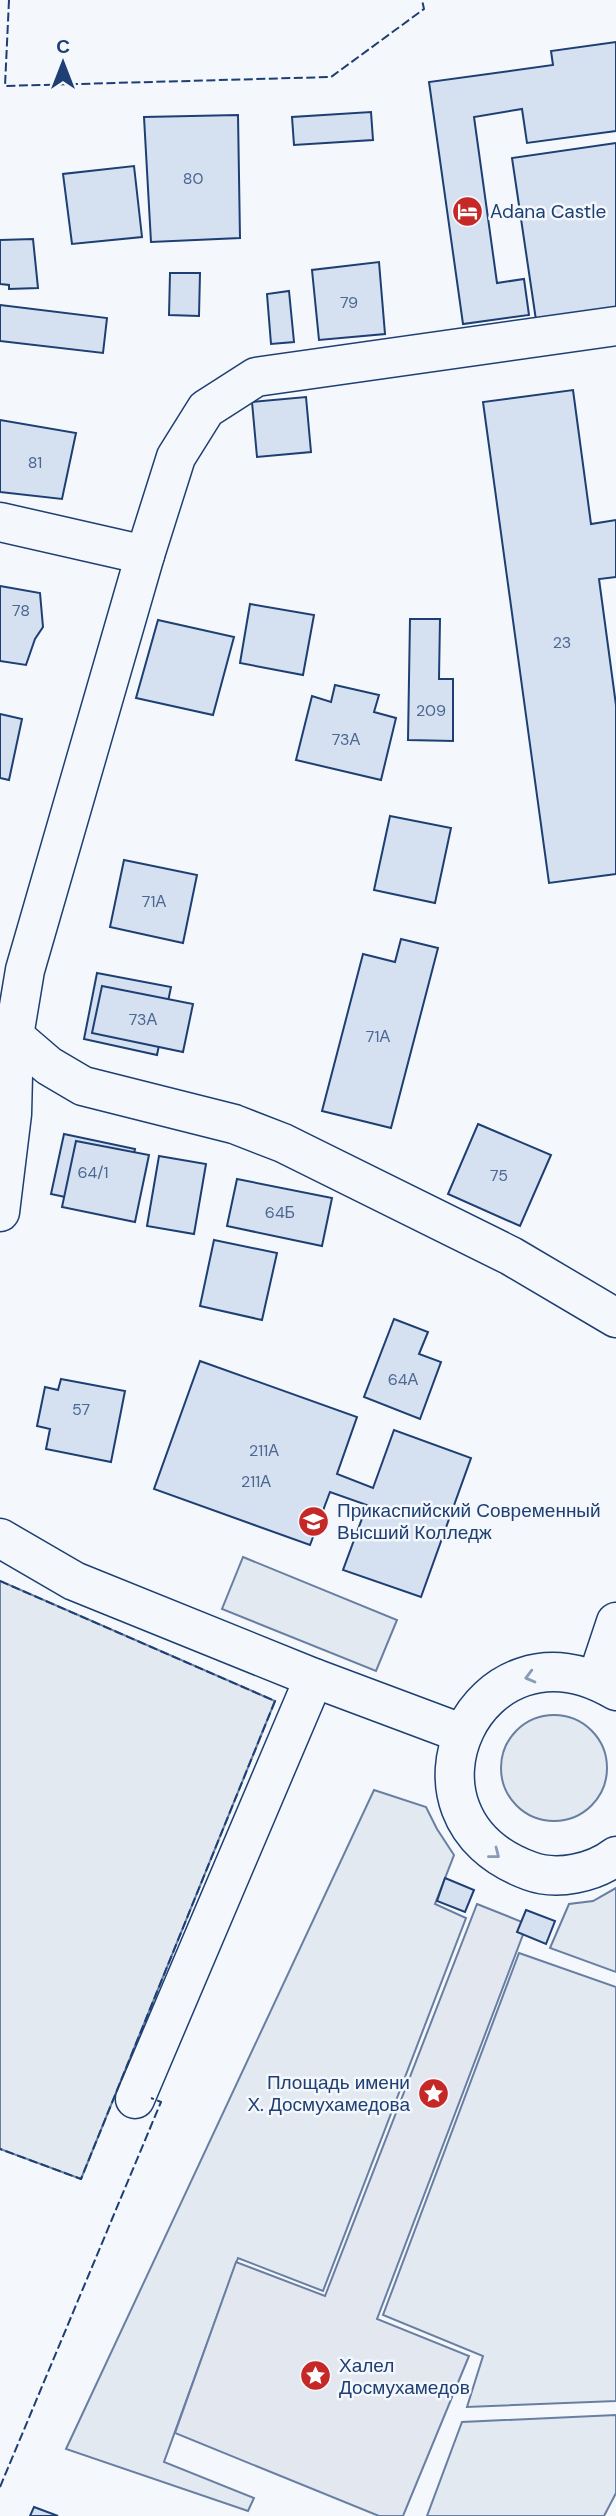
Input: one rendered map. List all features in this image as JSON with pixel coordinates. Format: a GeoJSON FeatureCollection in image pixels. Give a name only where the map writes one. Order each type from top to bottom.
{"type":"FeatureCollection","features":[{"type":"Feature","properties":{"kind":"street"},"geometry":{"type":"LineString","coordinates":[[0,1212],[12,1114],[7,1032],[145,555],[176,457],[206,409],[256,377],[616,326]]}},
{"type":"Feature","properties":{"kind":"street"},"geometry":{"type":"LineString","coordinates":[[0,522],[145,555]]}},
{"type":"Feature","properties":{"kind":"street"},"geometry":{"type":"LineString","coordinates":[[7,1032],[49,1066],[83,1086],[234,1124],[283,1143],[511,1256],[616,1318]]}},
{"type":"Feature","properties":{"kind":"street"},"geometry":{"type":"LineString","coordinates":[[0,1538],[74,1581],[314,1678],[461,1733]]}},
{"type":"Feature","properties":{"kind":"street"},"geometry":{"type":"LineString","coordinates":[[616,1622],[606,1685],[564,1671],[529,1675],[498,1689],[476,1708],[461,1733],[454,1779],[461,1812],[480,1842],[507,1863],[540,1875],[574,1874],[607,1863],[616,1856]]}},
{"type":"Feature","properties":{"kind":"street"},"geometry":{"type":"LineString","coordinates":[[135,2099],[314,1678]]}},
{"type":"Feature","properties":{"kind":"shaded area"},"geometry":{"type":"Polygon","coordinates":[[[243,1557],[397,1620],[376,1671],[222,1609],[243,1557]]]}},
{"type":"Feature","properties":{"kind":"shaded area"},"geometry":{"type":"Polygon","coordinates":[[[0,1581],[275,1701],[81,2179],[0,2149],[0,1581]]]}},
{"type":"Feature","properties":{"kind":"shaded area"},"geometry":{"type":"Polygon","coordinates":[[[554,1715],[574,1719],[591,1731],[603,1748],[607,1768],[603,1788],[591,1805],[574,1817],[554,1821],[534,1817],[517,1805],[505,1788],[501,1768],[505,1748],[517,1731],[534,1719],[554,1715]]]}},
{"type":"Feature","properties":{"kind":"shaded area"},"geometry":{"type":"Polygon","coordinates":[[[374,1790],[426,1807],[454,1855],[435,1904],[466,1918],[323,2291],[238,2258],[164,2462],[254,2498],[248,2511],[66,2449],[374,1790]]]}},
{"type":"Feature","properties":{"kind":"shaded area"},"geometry":{"type":"Polygon","coordinates":[[[616,1888],[616,1972],[550,1948],[569,1904],[593,1901],[616,1888]]]}},
{"type":"Feature","properties":{"kind":"shaded area","name":"Площадь имени Х. Досмухамедова"},"geometry":{"type":"Polygon","coordinates":[[[477,1904],[527,1924],[377,2319],[469,2356],[403,2516],[379,2516],[175,2433],[236,2262],[325,2296],[477,1904]]]}},
{"type":"Feature","properties":{"kind":"shaded area"},"geometry":{"type":"Polygon","coordinates":[[[519,1953],[616,1987],[616,2401],[467,2407],[483,2356],[383,2315],[519,1953]]]}},
{"type":"Feature","properties":{"kind":"shaded area"},"geometry":{"type":"Polygon","coordinates":[[[616,2415],[616,2493],[604,2516],[427,2516],[462,2422],[616,2415]]]}},
{"type":"Feature","properties":{"kind":"building","name":"Adana Сastle"},"geometry":{"type":"Polygon","coordinates":[[[616,42],[616,131],[527,143],[522,109],[474,117],[497,283],[524,279],[529,315],[463,324],[429,82],[553,65],[551,51],[616,42]]]}},
{"type":"Feature","properties":{"kind":"building"},"geometry":{"type":"Polygon","coordinates":[[[371,112],[373,140],[294,145],[292,117],[371,112]]]}},
{"type":"Feature","properties":{"kind":"building"},"geometry":{"type":"Polygon","coordinates":[[[238,115],[240,238],[151,242],[144,117],[238,115]]]}},
{"type":"Feature","properties":{"kind":"building"},"geometry":{"type":"Polygon","coordinates":[[[616,143],[616,308],[536,320],[512,158],[616,143]]]}},
{"type":"Feature","properties":{"kind":"building"},"geometry":{"type":"Polygon","coordinates":[[[134,166],[142,237],[72,244],[63,174],[134,166]]]}},
{"type":"Feature","properties":{"kind":"building"},"geometry":{"type":"Polygon","coordinates":[[[33,239],[38,288],[9,289],[9,285],[0,284],[0,240],[33,239]]]}},
{"type":"Feature","properties":{"kind":"building"},"geometry":{"type":"Polygon","coordinates":[[[379,262],[385,334],[319,340],[312,270],[379,262]]]}},
{"type":"Feature","properties":{"kind":"building"},"geometry":{"type":"Polygon","coordinates":[[[170,273],[200,273],[199,316],[169,315],[170,273]]]}},
{"type":"Feature","properties":{"kind":"building"},"geometry":{"type":"Polygon","coordinates":[[[289,291],[294,342],[271,344],[267,294],[289,291]]]}},
{"type":"Feature","properties":{"kind":"building"},"geometry":{"type":"Polygon","coordinates":[[[0,305],[107,318],[103,353],[0,341],[0,305]]]}},
{"type":"Feature","properties":{"kind":"building"},"geometry":{"type":"Polygon","coordinates":[[[573,390],[591,524],[616,520],[616,577],[599,579],[616,705],[616,874],[549,883],[483,402],[573,390]]]}},
{"type":"Feature","properties":{"kind":"building"},"geometry":{"type":"Polygon","coordinates":[[[306,397],[311,452],[257,457],[252,402],[306,397]]]}},
{"type":"Feature","properties":{"kind":"building"},"geometry":{"type":"Polygon","coordinates":[[[0,420],[76,433],[62,499],[0,492],[0,420]]]}},
{"type":"Feature","properties":{"kind":"building"},"geometry":{"type":"Polygon","coordinates":[[[0,586],[40,593],[43,627],[35,639],[26,665],[0,661],[0,586]]]}},
{"type":"Feature","properties":{"kind":"building"},"geometry":{"type":"Polygon","coordinates":[[[250,604],[314,615],[303,675],[240,663],[250,604]]]}},
{"type":"Feature","properties":{"kind":"building"},"geometry":{"type":"Polygon","coordinates":[[[410,619],[440,619],[439,679],[453,679],[453,741],[408,740],[410,619]]]}},
{"type":"Feature","properties":{"kind":"building"},"geometry":{"type":"Polygon","coordinates":[[[158,620],[234,637],[213,715],[136,698],[158,620]]]}},
{"type":"Feature","properties":{"kind":"building"},"geometry":{"type":"Polygon","coordinates":[[[335,685],[379,695],[374,712],[396,718],[381,780],[296,760],[312,696],[331,702],[335,685]]]}},
{"type":"Feature","properties":{"kind":"building"},"geometry":{"type":"Polygon","coordinates":[[[0,714],[22,719],[9,780],[0,778],[0,714]]]}},
{"type":"Feature","properties":{"kind":"building"},"geometry":{"type":"Polygon","coordinates":[[[390,816],[451,828],[435,903],[374,890],[390,816]]]}},
{"type":"Feature","properties":{"kind":"building"},"geometry":{"type":"Polygon","coordinates":[[[124,860],[197,875],[183,943],[110,927],[124,860]]]}},
{"type":"Feature","properties":{"kind":"building"},"geometry":{"type":"Polygon","coordinates":[[[401,939],[438,948],[391,1128],[322,1111],[363,954],[395,962],[401,939]]]}},
{"type":"Feature","properties":{"kind":"building"},"geometry":{"type":"Polygon","coordinates":[[[97,973],[171,987],[157,1055],[84,1039],[97,973]]]}},
{"type":"Feature","properties":{"kind":"building"},"geometry":{"type":"Polygon","coordinates":[[[102,986],[193,1004],[183,1052],[92,1033],[102,986]]]}},
{"type":"Feature","properties":{"kind":"building"},"geometry":{"type":"Polygon","coordinates":[[[478,1124],[551,1155],[520,1226],[448,1194],[478,1124]]]}},
{"type":"Feature","properties":{"kind":"building"},"geometry":{"type":"Polygon","coordinates":[[[64,1134],[135,1149],[121,1209],[51,1194],[64,1134]]]}},
{"type":"Feature","properties":{"kind":"building"},"geometry":{"type":"Polygon","coordinates":[[[76,1141],[149,1155],[135,1222],[62,1207],[76,1141]]]}},
{"type":"Feature","properties":{"kind":"building"},"geometry":{"type":"Polygon","coordinates":[[[159,1156],[206,1164],[194,1234],[147,1226],[159,1156]]]}},
{"type":"Feature","properties":{"kind":"building"},"geometry":{"type":"Polygon","coordinates":[[[237,1179],[332,1198],[322,1246],[227,1226],[237,1179]]]}},
{"type":"Feature","properties":{"kind":"building"},"geometry":{"type":"Polygon","coordinates":[[[214,1240],[277,1253],[262,1320],[200,1306],[214,1240]]]}},
{"type":"Feature","properties":{"kind":"building"},"geometry":{"type":"Polygon","coordinates":[[[394,1319],[428,1332],[419,1354],[441,1362],[420,1419],[364,1397],[394,1319]]]}},
{"type":"Feature","properties":{"kind":"building"},"geometry":{"type":"Polygon","coordinates":[[[200,1361],[357,1417],[337,1474],[373,1488],[394,1430],[471,1458],[421,1597],[343,1570],[367,1505],[330,1492],[310,1545],[154,1489],[200,1361]]]}},
{"type":"Feature","properties":{"kind":"building"},"geometry":{"type":"Polygon","coordinates":[[[61,1379],[125,1391],[111,1462],[46,1449],[50,1429],[37,1426],[45,1387],[58,1390],[61,1379]]]}},
{"type":"Feature","properties":{"kind":"building"},"geometry":{"type":"Polygon","coordinates":[[[445,1878],[474,1890],[465,1912],[437,1901],[445,1878]]]}},
{"type":"Feature","properties":{"kind":"building"},"geometry":{"type":"Polygon","coordinates":[[[526,1910],[555,1921],[546,1944],[517,1932],[526,1910]]]}},
{"type":"Feature","properties":{"kind":"building"},"geometry":{"type":"Polygon","coordinates":[[[34,2507],[58,2516],[30,2516],[34,2507]]]}},
{"type":"Feature","properties":{"kind":"fence"},"geometry":{"type":"LineString","coordinates":[[9,0],[5,86],[331,77],[424,9],[422,0]]}},
{"type":"Feature","properties":{"kind":"fence"},"geometry":{"type":"LineString","coordinates":[[0,1581],[275,1701],[81,2179],[0,2149]]}},
{"type":"Feature","properties":{"kind":"fence"},"geometry":{"type":"LineString","coordinates":[[0,2487],[161,2102],[151,2098]]}},
{"type":"Feature","properties":{"kind":"place","name":"Adana Сastle"},"geometry":{"type":"Point","coordinates":[467,211]}},
{"type":"Feature","properties":{"kind":"place","name":"Прикаспийский Современный Высший Колледж"},"geometry":{"type":"Point","coordinates":[314,1521]}},
{"type":"Feature","properties":{"kind":"place","name":"Площадь имени Х. Досмухамедова"},"geometry":{"type":"Point","coordinates":[433,2093]}},
{"type":"Feature","properties":{"kind":"place","name":"Халел Досмухамедов"},"geometry":{"type":"Point","coordinates":[316,2376]}}]}
